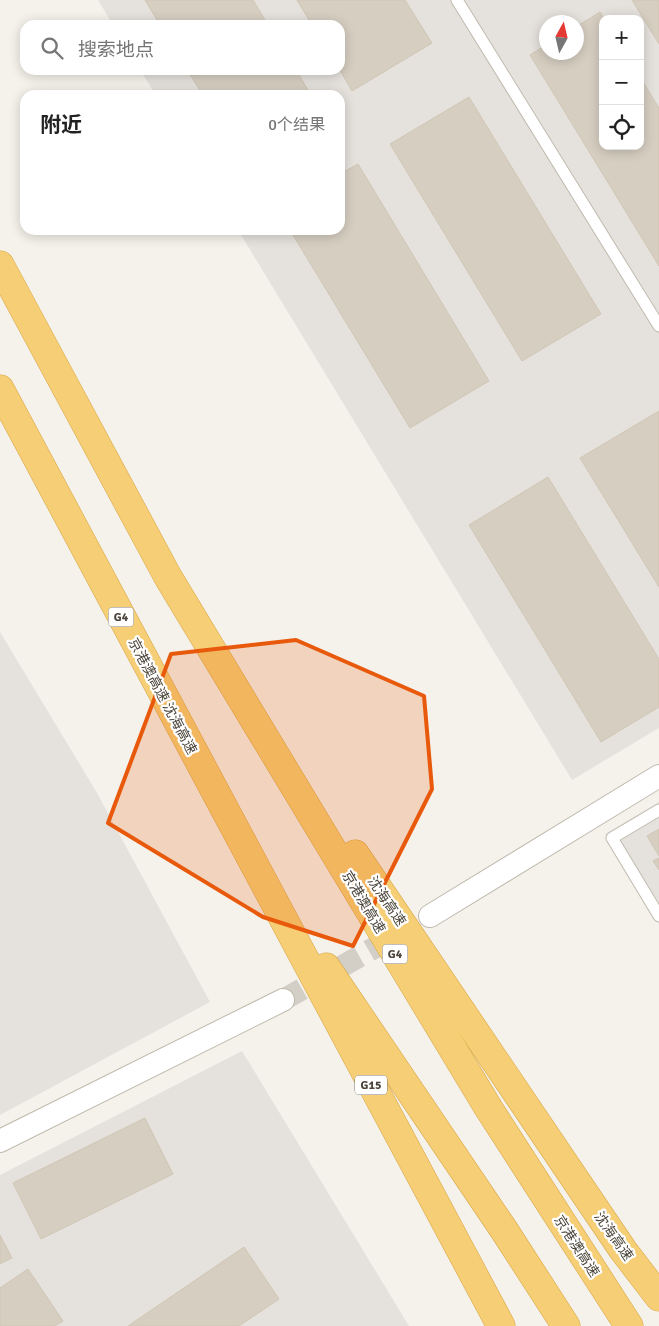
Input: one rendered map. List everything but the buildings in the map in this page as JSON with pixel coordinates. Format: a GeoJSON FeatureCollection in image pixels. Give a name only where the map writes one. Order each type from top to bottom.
{"type":"FeatureCollection","features":[{"type":"Feature","properties":{"kind":"highway","name":"G4"},"geometry":{"type":"LineString","coordinates":[[0,265],[168,577]]}},
{"type":"Feature","properties":{"kind":"highway","name":"京港澳高速 沈海高速"},"geometry":{"type":"LineString","coordinates":[[0,389],[242,844]]}},
{"type":"Feature","properties":{"kind":"highway","name":"沈海高速"},"geometry":{"type":"LineString","coordinates":[[168,577],[617,1242],[659,1297]]}},
{"type":"Feature","properties":{"kind":"highway","name":"京港澳高速"},"geometry":{"type":"LineString","coordinates":[[168,577],[489,1109],[629,1326]]}},
{"type":"Feature","properties":{"kind":"highway","name":"G4"},"geometry":{"type":"LineString","coordinates":[[242,844],[504,1230],[566,1326]]}},
{"type":"Feature","properties":{"kind":"highway","name":"G15"},"geometry":{"type":"LineString","coordinates":[[242,844],[501,1326]]}},
{"type":"Feature","properties":{"kind":"street"},"geometry":{"type":"LineString","coordinates":[[430,916],[659,776]]}},
{"type":"Feature","properties":{"kind":"street"},"geometry":{"type":"LineString","coordinates":[[0,1141],[283,1000]]}},
{"type":"Feature","properties":{"kind":"lane"},"geometry":{"type":"LineString","coordinates":[[457,0],[659,326]]}},
{"type":"Feature","properties":{"kind":"lane"},"geometry":{"type":"LineString","coordinates":[[659,810],[612,838],[659,916]]}},
{"type":"Feature","properties":{"kind":"highlighted area"},"geometry":{"type":"Polygon","coordinates":[[[296,640],[424,696],[432,789],[353,946],[263,917],[108,823],[171,654],[296,640]]]}},
{"type":"Feature","properties":{"kind":"shaded area"},"geometry":{"type":"Polygon","coordinates":[[[98,0],[659,0],[659,728],[572,780],[241,235],[345,235],[345,90],[153,90],[143,75],[345,75],[345,20],[110,20],[98,0]]]}},
{"type":"Feature","properties":{"kind":"shaded area"},"geometry":{"type":"Polygon","coordinates":[[[0,632],[97,793],[210,1002],[0,1115],[0,632]]]}},
{"type":"Feature","properties":{"kind":"shaded area"},"geometry":{"type":"Polygon","coordinates":[[[659,802],[659,923],[605,834],[659,802]]]}},
{"type":"Feature","properties":{"kind":"shaded area"},"geometry":{"type":"Polygon","coordinates":[[[242,1051],[409,1326],[0,1326],[0,1175],[242,1051]]]}},
{"type":"Feature","properties":{"kind":"tunnel"},"geometry":{"type":"LineString","coordinates":[[283,1000],[430,916]]}}]}
